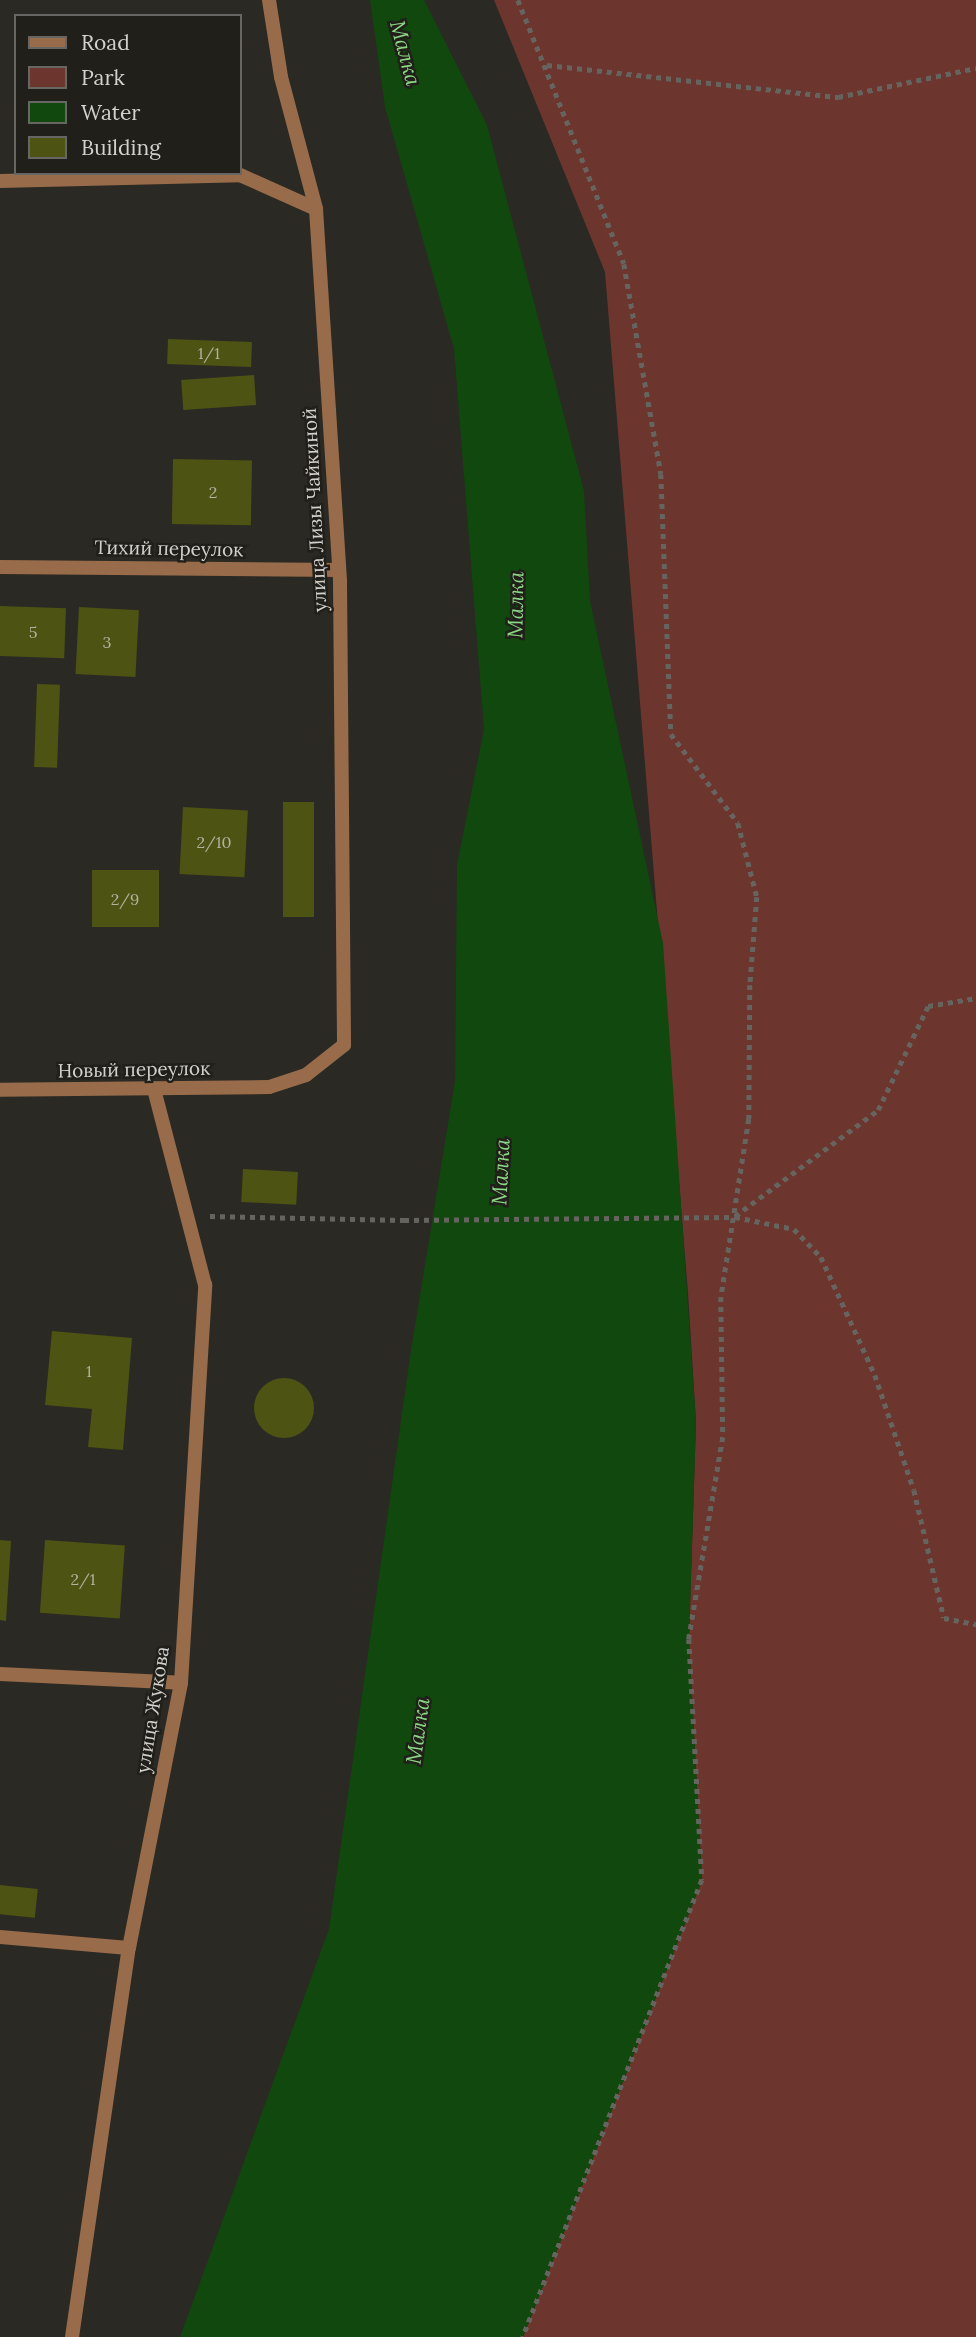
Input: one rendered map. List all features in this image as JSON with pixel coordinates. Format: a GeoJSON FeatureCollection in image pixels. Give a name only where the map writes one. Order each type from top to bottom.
{"type":"FeatureCollection","features":[{"type":"Feature","properties":{"kind":"street","name":"улица Лизы Чайкиной"},"geometry":{"type":"LineString","coordinates":[[269,0],[281,77],[316,209],[339,570],[344,1045],[306,1075],[269,1087]]}},
{"type":"Feature","properties":{"kind":"street"},"geometry":{"type":"LineString","coordinates":[[0,181],[240,175],[316,209]]}},
{"type":"Feature","properties":{"kind":"street","name":"Тихий переулок"},"geometry":{"type":"LineString","coordinates":[[0,567],[339,570]]}},
{"type":"Feature","properties":{"kind":"street","name":"Новый переулок"},"geometry":{"type":"LineString","coordinates":[[0,1090],[269,1087]]}},
{"type":"Feature","properties":{"kind":"street","name":"улица Жукова"},"geometry":{"type":"LineString","coordinates":[[72,2337],[129,1948],[181,1683],[205,1285],[154,1089]]}},
{"type":"Feature","properties":{"kind":"street"},"geometry":{"type":"LineString","coordinates":[[0,1674],[181,1683]]}},
{"type":"Feature","properties":{"kind":"street"},"geometry":{"type":"LineString","coordinates":[[0,1937],[129,1948]]}},
{"type":"Feature","properties":{"kind":"path"},"geometry":{"type":"LineString","coordinates":[[518,0],[547,65],[624,264],[661,474],[671,734],[738,823],[757,897],[750,985],[749,1119],[722,1297],[723,1437],[689,1639],[702,1880],[523,2337]]}},
{"type":"Feature","properties":{"kind":"path"},"geometry":{"type":"LineString","coordinates":[[547,65],[838,97],[976,68]]}},
{"type":"Feature","properties":{"kind":"path"},"geometry":{"type":"LineString","coordinates":[[734,1217],[878,1110],[928,1006],[976,998]]}},
{"type":"Feature","properties":{"kind":"path"},"geometry":{"type":"LineString","coordinates":[[185,1211],[220,1218],[404,1220],[734,1217],[794,1229],[821,1257],[875,1375],[914,1490],[944,1618],[976,1624]]}},
{"type":"Feature","properties":{"kind":"green space"},"geometry":{"type":"Polygon","coordinates":[[[494,0],[976,0],[976,2337],[523,2337],[702,1880],[689,1639],[696,1422],[688,1293],[605,272],[494,0]]]}},
{"type":"Feature","properties":{"kind":"water","name":"Малка"},"geometry":{"type":"Polygon","coordinates":[[[370,0],[424,0],[487,125],[584,491],[590,601],[663,943],[696,1422],[689,1639],[702,1880],[523,2337],[180,2337],[329,1929],[410,1357],[455,1081],[457,865],[484,729],[454,349],[385,107],[370,0]]]}},
{"type":"Feature","properties":{"kind":"building"},"geometry":{"type":"Polygon","coordinates":[[[168,339],[252,342],[251,367],[167,364],[168,339]]]}},
{"type":"Feature","properties":{"kind":"building"},"geometry":{"type":"Polygon","coordinates":[[[254,375],[256,405],[183,410],[181,380],[254,375]]]}},
{"type":"Feature","properties":{"kind":"building"},"geometry":{"type":"Polygon","coordinates":[[[173,459],[252,460],[251,525],[172,524],[173,459]]]}},
{"type":"Feature","properties":{"kind":"building"},"geometry":{"type":"Polygon","coordinates":[[[0,606],[66,608],[64,658],[0,656],[0,606]]]}},
{"type":"Feature","properties":{"kind":"building"},"geometry":{"type":"Polygon","coordinates":[[[79,607],[139,610],[135,677],[75,674],[79,607]]]}},
{"type":"Feature","properties":{"kind":"building"},"geometry":{"type":"Polygon","coordinates":[[[37,684],[60,685],[57,768],[34,767],[37,684]]]}},
{"type":"Feature","properties":{"kind":"building"},"geometry":{"type":"Polygon","coordinates":[[[283,802],[314,802],[314,917],[283,917],[283,802]]]}},
{"type":"Feature","properties":{"kind":"building"},"geometry":{"type":"Polygon","coordinates":[[[183,807],[248,810],[244,877],[179,874],[183,807]]]}},
{"type":"Feature","properties":{"kind":"building"},"geometry":{"type":"Polygon","coordinates":[[[92,870],[159,870],[159,927],[92,927],[92,870]]]}},
{"type":"Feature","properties":{"kind":"building"},"geometry":{"type":"Polygon","coordinates":[[[243,1169],[298,1172],[296,1205],[241,1202],[243,1169]]]}},
{"type":"Feature","properties":{"kind":"building"},"geometry":{"type":"Polygon","coordinates":[[[52,1331],[132,1338],[123,1450],[88,1447],[92,1409],[45,1405],[52,1331]]]}},
{"type":"Feature","properties":{"kind":"building"},"geometry":{"type":"Polygon","coordinates":[[[284,1378],[301,1383],[309,1391],[314,1408],[309,1425],[301,1433],[284,1438],[267,1433],[259,1425],[254,1408],[259,1391],[267,1383],[284,1378]]]}},
{"type":"Feature","properties":{"kind":"building"},"geometry":{"type":"Polygon","coordinates":[[[0,1540],[11,1541],[6,1621],[0,1620],[0,1540]]]}},
{"type":"Feature","properties":{"kind":"building"},"geometry":{"type":"Polygon","coordinates":[[[45,1540],[125,1546],[120,1618],[40,1613],[45,1540]]]}},
{"type":"Feature","properties":{"kind":"building"},"geometry":{"type":"Polygon","coordinates":[[[0,1885],[38,1889],[35,1918],[0,1914],[0,1885]]]}}]}
